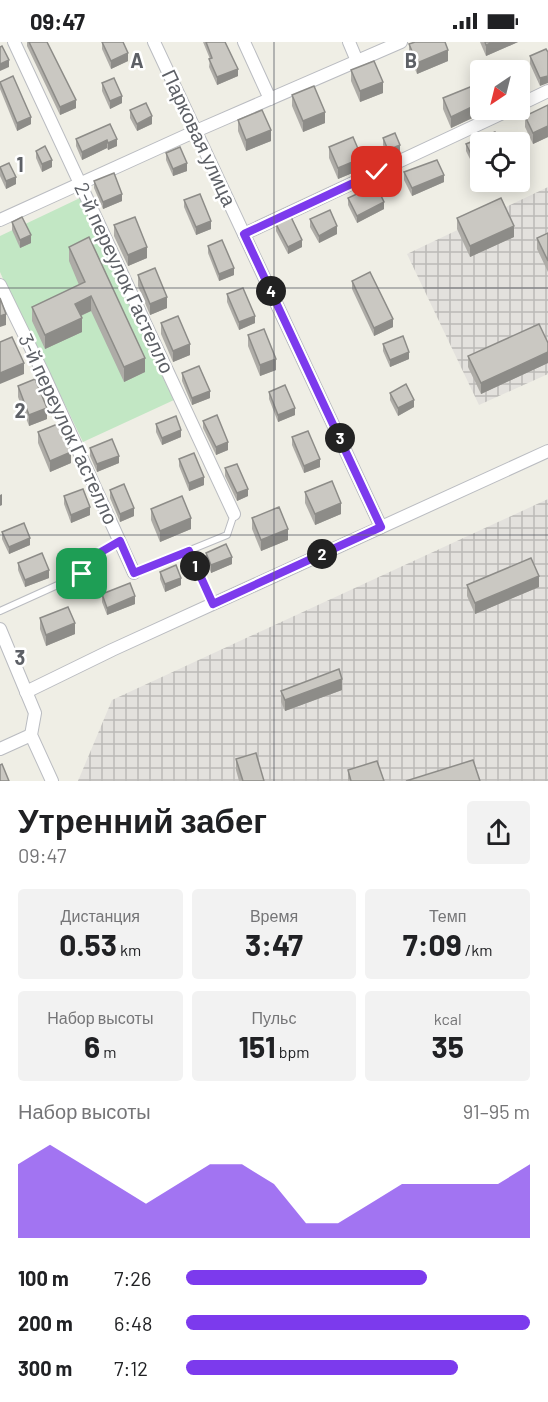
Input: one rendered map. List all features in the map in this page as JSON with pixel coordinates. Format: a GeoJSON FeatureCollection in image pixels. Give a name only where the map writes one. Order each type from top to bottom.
{"type":"FeatureCollection","features":[{"type":"Feature","properties":{"kind":"street","name":"2-й переулок Гастелло"},"geometry":{"type":"LineString","coordinates":[[14,42],[234,514]]}},
{"type":"Feature","properties":{"kind":"street","name":"Парковая улица"},"geometry":{"type":"LineString","coordinates":[[154,42],[381,527]]}},
{"type":"Feature","properties":{"kind":"street"},"geometry":{"type":"LineString","coordinates":[[244,42],[270,99]]}},
{"type":"Feature","properties":{"kind":"street"},"geometry":{"type":"LineString","coordinates":[[349,42],[357,61]]}},
{"type":"Feature","properties":{"kind":"street"},"geometry":{"type":"LineString","coordinates":[[0,220],[400,42]]}},
{"type":"Feature","properties":{"kind":"street"},"geometry":{"type":"LineString","coordinates":[[530,100],[548,91]]}},
{"type":"Feature","properties":{"kind":"street"},"geometry":{"type":"LineString","coordinates":[[244,234],[488,120]]}},
{"type":"Feature","properties":{"kind":"street","name":"3-й переулок Гастелло"},"geometry":{"type":"LineString","coordinates":[[0,285],[134,573]]}},
{"type":"Feature","properties":{"kind":"street"},"geometry":{"type":"LineString","coordinates":[[26,692],[548,451]]}},
{"type":"Feature","properties":{"kind":"street"},"geometry":{"type":"LineString","coordinates":[[0,629],[35,713],[31,735],[52,781]]}},
{"type":"Feature","properties":{"kind":"street"},"geometry":{"type":"LineString","coordinates":[[0,749],[31,735]]}},
{"type":"Feature","properties":{"kind":"lane"},"geometry":{"type":"LineString","coordinates":[[134,573],[227,535],[234,514]]}},
{"type":"Feature","properties":{"kind":"lane"},"geometry":{"type":"LineString","coordinates":[[0,611],[82,574],[89,559],[120,541]]}},
{"type":"Feature","properties":{"kind":"lane"},"geometry":{"type":"LineString","coordinates":[[189,551],[213,604]]}},
{"type":"Feature","properties":{"kind":"shaded area"},"geometry":{"type":"Polygon","coordinates":[[[548,187],[548,374],[479,405],[407,254],[548,187]]]}},
{"type":"Feature","properties":{"kind":"shaded area"},"geometry":{"type":"Polygon","coordinates":[[[548,499],[548,781],[78,781],[112,700],[548,499]]]}},
{"type":"Feature","properties":{"kind":"green space"},"geometry":{"type":"Polygon","coordinates":[[[80,198],[174,400],[83,442],[45,363],[39,360],[0,272],[0,236],[80,198]]]}},
{"type":"Feature","properties":{"kind":"building"},"geometry":{"type":"Polygon","coordinates":[[[29,42],[47,42],[76,100],[60,107],[29,42]]]}},
{"type":"Feature","properties":{"kind":"building"},"geometry":{"type":"Polygon","coordinates":[[[102,42],[123,42],[128,53],[111,61],[102,42]]]}},
{"type":"Feature","properties":{"kind":"building"},"geometry":{"type":"Polygon","coordinates":[[[206,42],[225,42],[238,69],[217,77],[209,59],[212,58],[206,42]]]}},
{"type":"Feature","properties":{"kind":"building"},"geometry":{"type":"Polygon","coordinates":[[[445,42],[448,50],[417,63],[409,44],[445,42]]]}},
{"type":"Feature","properties":{"kind":"building"},"geometry":{"type":"Polygon","coordinates":[[[2,46],[9,60],[0,64],[0,47],[2,46]]]}},
{"type":"Feature","properties":{"kind":"building"},"geometry":{"type":"Polygon","coordinates":[[[546,49],[548,76],[540,78],[530,56],[546,49]]]}},
{"type":"Feature","properties":{"kind":"building"},"geometry":{"type":"Polygon","coordinates":[[[374,61],[383,82],[360,91],[351,70],[374,61]]]}},
{"type":"Feature","properties":{"kind":"building"},"geometry":{"type":"Polygon","coordinates":[[[13,76],[31,117],[17,123],[0,82],[13,76]]]}},
{"type":"Feature","properties":{"kind":"building"},"geometry":{"type":"Polygon","coordinates":[[[114,78],[122,96],[110,101],[102,83],[114,78]]]}},
{"type":"Feature","properties":{"kind":"building"},"geometry":{"type":"Polygon","coordinates":[[[314,86],[325,112],[303,121],[292,95],[314,86]]]}},
{"type":"Feature","properties":{"kind":"building"},"geometry":{"type":"Polygon","coordinates":[[[470,87],[470,108],[451,117],[443,98],[470,87]]]}},
{"type":"Feature","properties":{"kind":"building"},"geometry":{"type":"Polygon","coordinates":[[[146,103],[152,116],[137,124],[130,110],[146,103]]]}},
{"type":"Feature","properties":{"kind":"building"},"geometry":{"type":"Polygon","coordinates":[[[548,105],[548,126],[533,133],[527,120],[530,120],[530,114],[548,105]]]}},
{"type":"Feature","properties":{"kind":"building"},"geometry":{"type":"Polygon","coordinates":[[[262,110],[271,130],[246,140],[238,120],[262,110]]]}},
{"type":"Feature","properties":{"kind":"building"},"geometry":{"type":"Polygon","coordinates":[[[110,124],[117,139],[108,143],[107,140],[82,152],[76,139],[110,124]]]}},
{"type":"Feature","properties":{"kind":"building"},"geometry":{"type":"Polygon","coordinates":[[[395,133],[400,145],[388,150],[383,138],[395,133]]]}},
{"type":"Feature","properties":{"kind":"building"},"geometry":{"type":"Polygon","coordinates":[[[353,137],[362,158],[338,168],[329,147],[353,137]]]}},
{"type":"Feature","properties":{"kind":"building"},"geometry":{"type":"Polygon","coordinates":[[[45,146],[52,160],[42,164],[36,151],[45,146]]]}},
{"type":"Feature","properties":{"kind":"building"},"geometry":{"type":"Polygon","coordinates":[[[180,147],[187,163],[173,169],[166,153],[180,147]]]}},
{"type":"Feature","properties":{"kind":"building"},"geometry":{"type":"Polygon","coordinates":[[[437,160],[444,175],[412,188],[404,172],[437,160]]]}},
{"type":"Feature","properties":{"kind":"building"},"geometry":{"type":"Polygon","coordinates":[[[9,163],[16,177],[6,181],[0,167],[9,163]]]}},
{"type":"Feature","properties":{"kind":"building"},"geometry":{"type":"Polygon","coordinates":[[[114,173],[122,194],[103,202],[94,181],[114,173]]]}},
{"type":"Feature","properties":{"kind":"building"},"geometry":{"type":"Polygon","coordinates":[[[376,185],[384,202],[357,216],[348,198],[376,185]]]}},
{"type":"Feature","properties":{"kind":"building"},"geometry":{"type":"Polygon","coordinates":[[[200,194],[211,221],[196,227],[184,200],[200,194]]]}},
{"type":"Feature","properties":{"kind":"building"},"geometry":{"type":"Polygon","coordinates":[[[501,198],[514,226],[470,246],[457,218],[501,198]]]}},
{"type":"Feature","properties":{"kind":"building"},"geometry":{"type":"Polygon","coordinates":[[[330,210],[337,226],[319,236],[310,219],[330,210]]]}},
{"type":"Feature","properties":{"kind":"building"},"geometry":{"type":"Polygon","coordinates":[[[22,217],[31,235],[20,240],[12,222],[22,217]]]}},
{"type":"Feature","properties":{"kind":"building"},"geometry":{"type":"Polygon","coordinates":[[[135,217],[147,247],[128,255],[114,225],[135,217]]]}},
{"type":"Feature","properties":{"kind":"building"},"geometry":{"type":"Polygon","coordinates":[[[291,217],[302,240],[288,247],[276,224],[291,217]]]}},
{"type":"Feature","properties":{"kind":"building"},"geometry":{"type":"Polygon","coordinates":[[[548,233],[548,261],[537,238],[548,233]]]}},
{"type":"Feature","properties":{"kind":"building"},"geometry":{"type":"Polygon","coordinates":[[[89,237],[145,358],[124,367],[91,296],[75,304],[82,318],[45,335],[32,307],[85,282],[69,247],[89,237]]]}},
{"type":"Feature","properties":{"kind":"building"},"geometry":{"type":"Polygon","coordinates":[[[222,240],[234,268],[219,274],[208,246],[222,240]]]}},
{"type":"Feature","properties":{"kind":"building"},"geometry":{"type":"Polygon","coordinates":[[[155,268],[167,297],[150,304],[138,275],[155,268]]]}},
{"type":"Feature","properties":{"kind":"building"},"geometry":{"type":"Polygon","coordinates":[[[370,272],[393,319],[374,328],[352,281],[370,272]]]}},
{"type":"Feature","properties":{"kind":"building"},"geometry":{"type":"Polygon","coordinates":[[[243,288],[255,316],[239,322],[227,294],[243,288]]]}},
{"type":"Feature","properties":{"kind":"building"},"geometry":{"type":"Polygon","coordinates":[[[0,298],[6,314],[0,316],[0,298]]]}},
{"type":"Feature","properties":{"kind":"building"},"geometry":{"type":"Polygon","coordinates":[[[178,316],[190,344],[173,351],[161,323],[178,316]]]}},
{"type":"Feature","properties":{"kind":"building"},"geometry":{"type":"Polygon","coordinates":[[[539,324],[548,343],[548,352],[481,383],[468,356],[539,324]]]}},
{"type":"Feature","properties":{"kind":"building"},"geometry":{"type":"Polygon","coordinates":[[[264,329],[276,359],[260,365],[248,335],[264,329]]]}},
{"type":"Feature","properties":{"kind":"building"},"geometry":{"type":"Polygon","coordinates":[[[403,336],[409,352],[390,360],[383,344],[403,336]]]}},
{"type":"Feature","properties":{"kind":"building"},"geometry":{"type":"Polygon","coordinates":[[[12,337],[24,363],[0,373],[0,342],[12,337]]]}},
{"type":"Feature","properties":{"kind":"building"},"geometry":{"type":"Polygon","coordinates":[[[199,366],[210,391],[192,398],[182,373],[199,366]]]}},
{"type":"Feature","properties":{"kind":"building"},"geometry":{"type":"Polygon","coordinates":[[[35,379],[47,408],[29,415],[18,386],[35,379]]]}},
{"type":"Feature","properties":{"kind":"building"},"geometry":{"type":"Polygon","coordinates":[[[406,384],[414,400],[398,408],[390,393],[406,384]]]}},
{"type":"Feature","properties":{"kind":"building"},"geometry":{"type":"Polygon","coordinates":[[[285,385],[295,408],[278,415],[269,392],[285,385]]]}},
{"type":"Feature","properties":{"kind":"building"},"geometry":{"type":"Polygon","coordinates":[[[217,415],[228,442],[216,447],[203,421],[217,415]]]}},
{"type":"Feature","properties":{"kind":"building"},"geometry":{"type":"Polygon","coordinates":[[[176,416],[181,430],[162,438],[156,424],[176,416]]]}},
{"type":"Feature","properties":{"kind":"building"},"geometry":{"type":"Polygon","coordinates":[[[60,423],[71,452],[50,461],[38,432],[60,423]]]}},
{"type":"Feature","properties":{"kind":"building"},"geometry":{"type":"Polygon","coordinates":[[[308,431],[320,459],[304,466],[292,437],[308,431]]]}},
{"type":"Feature","properties":{"kind":"building"},"geometry":{"type":"Polygon","coordinates":[[[112,439],[119,456],[97,464],[90,448],[112,439]]]}},
{"type":"Feature","properties":{"kind":"building"},"geometry":{"type":"Polygon","coordinates":[[[194,453],[204,477],[189,483],[179,459],[194,453]]]}},
{"type":"Feature","properties":{"kind":"building"},"geometry":{"type":"Polygon","coordinates":[[[237,464],[248,489],[237,493],[225,468],[237,464]]]}},
{"type":"Feature","properties":{"kind":"building"},"geometry":{"type":"Polygon","coordinates":[[[332,481],[341,503],[315,514],[305,492],[332,481]]]}},
{"type":"Feature","properties":{"kind":"building"},"geometry":{"type":"Polygon","coordinates":[[[124,484],[134,508],[120,514],[110,490],[124,484]]]}},
{"type":"Feature","properties":{"kind":"building"},"geometry":{"type":"Polygon","coordinates":[[[83,489],[90,507],[71,515],[64,496],[83,489]]]}},
{"type":"Feature","properties":{"kind":"building"},"geometry":{"type":"Polygon","coordinates":[[[182,496],[191,518],[160,531],[151,509],[182,496]]]}},
{"type":"Feature","properties":{"kind":"building"},"geometry":{"type":"Polygon","coordinates":[[[279,507],[288,529],[261,540],[252,518],[279,507]]]}},
{"type":"Feature","properties":{"kind":"building"},"geometry":{"type":"Polygon","coordinates":[[[24,523],[30,538],[9,547],[2,532],[24,523]]]}},
{"type":"Feature","properties":{"kind":"building"},"geometry":{"type":"Polygon","coordinates":[[[226,544],[232,557],[211,565],[206,553],[226,544]]]}},
{"type":"Feature","properties":{"kind":"building"},"geometry":{"type":"Polygon","coordinates":[[[42,553],[49,570],[25,580],[18,563],[42,553]]]}},
{"type":"Feature","properties":{"kind":"building"},"geometry":{"type":"Polygon","coordinates":[[[531,558],[539,576],[475,603],[467,585],[531,558]]]}},
{"type":"Feature","properties":{"kind":"building"},"geometry":{"type":"Polygon","coordinates":[[[176,565],[181,578],[165,584],[160,572],[176,565]]]}},
{"type":"Feature","properties":{"kind":"building"},"geometry":{"type":"Polygon","coordinates":[[[130,583],[135,596],[107,608],[102,594],[130,583]]]}},
{"type":"Feature","properties":{"kind":"building"},"geometry":{"type":"Polygon","coordinates":[[[68,607],[75,623],[46,635],[40,618],[68,607]]]}},
{"type":"Feature","properties":{"kind":"building"},"geometry":{"type":"Polygon","coordinates":[[[339,669],[342,679],[285,700],[281,691],[339,669]]]}},
{"type":"Feature","properties":{"kind":"building"},"geometry":{"type":"Polygon","coordinates":[[[256,753],[264,781],[243,781],[236,759],[256,753]]]}},
{"type":"Feature","properties":{"kind":"building"},"geometry":{"type":"Polygon","coordinates":[[[473,760],[480,781],[406,781],[473,760]]]}},
{"type":"Feature","properties":{"kind":"building"},"geometry":{"type":"Polygon","coordinates":[[[377,761],[384,781],[351,781],[348,770],[377,761]]]}},
{"type":"Feature","properties":{"kind":"building"},"geometry":{"type":"Polygon","coordinates":[[[2,764],[9,781],[0,781],[0,765],[2,764]]]}},
{"type":"Feature","properties":{"kind":"route"},"geometry":{"type":"LineString","coordinates":[[82,574],[89,559],[120,541],[134,573],[189,551],[213,604],[381,527],[244,234],[377,172]]}}]}
